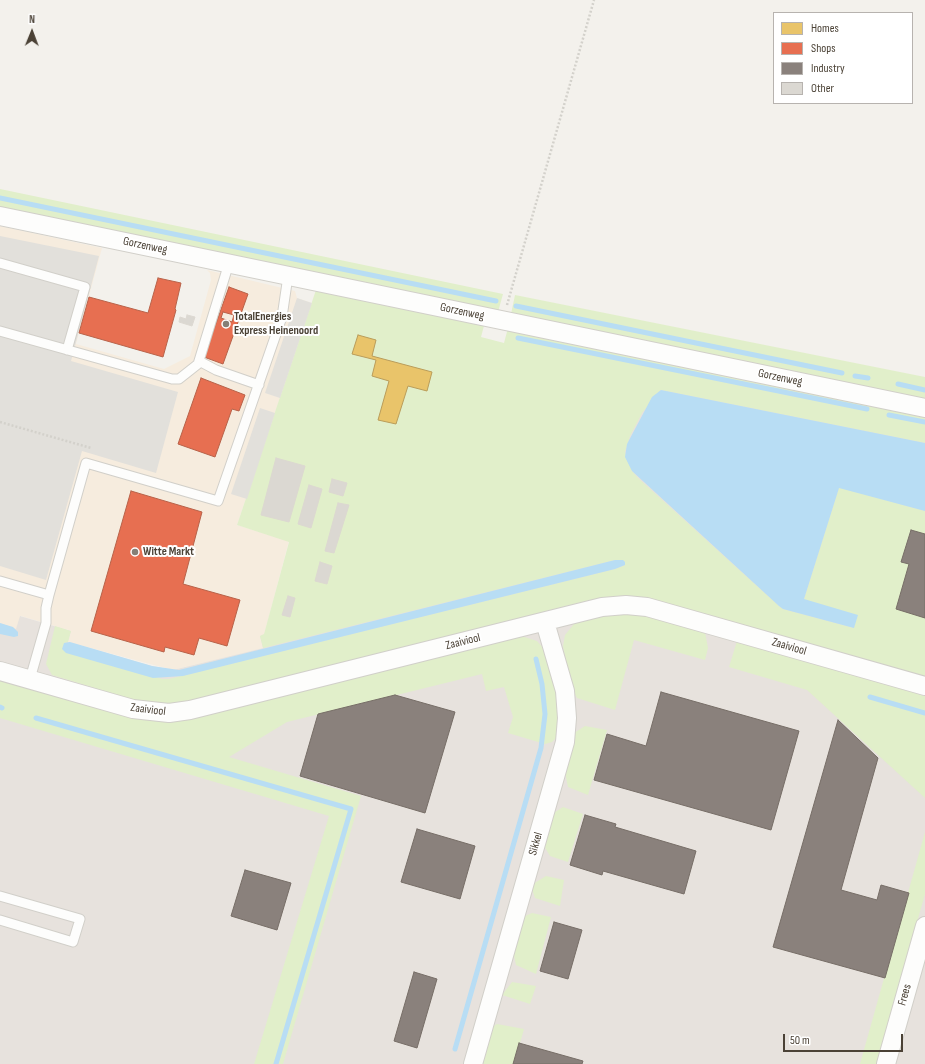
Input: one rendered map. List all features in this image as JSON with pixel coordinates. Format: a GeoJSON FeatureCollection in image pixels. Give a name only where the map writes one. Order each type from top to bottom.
{"type":"FeatureCollection","features":[{"type":"Feature","properties":{"kind":"street","name":"Gorzenweg"},"geometry":{"type":"LineString","coordinates":[[0,216],[925,408]]}},
{"type":"Feature","properties":{"kind":"street","name":"Zaaiviool"},"geometry":{"type":"LineString","coordinates":[[0,671],[133,709],[169,713],[190,710],[612,606],[626,605],[647,607],[925,686]]}},
{"type":"Feature","properties":{"kind":"street","name":"Sikkel"},"geometry":{"type":"LineString","coordinates":[[473,1064],[565,742],[567,718],[565,690],[545,622]]}},
{"type":"Feature","properties":{"kind":"street","name":"Frees"},"geometry":{"type":"LineString","coordinates":[[886,1064],[925,926]]}},
{"type":"Feature","properties":{"kind":"lane"},"geometry":{"type":"LineString","coordinates":[[0,263],[85,287],[67,350]]}},
{"type":"Feature","properties":{"kind":"lane"},"geometry":{"type":"LineString","coordinates":[[0,331],[172,380],[183,377],[197,366],[229,263]]}},
{"type":"Feature","properties":{"kind":"lane"},"geometry":{"type":"LineString","coordinates":[[30,679],[46,623],[46,608],[49,594],[86,463],[218,501],[282,317],[288,276]]}},
{"type":"Feature","properties":{"kind":"lane"},"geometry":{"type":"LineString","coordinates":[[199,361],[216,370],[259,385]]}},
{"type":"Feature","properties":{"kind":"lane"},"geometry":{"type":"LineString","coordinates":[[0,581],[49,594]]}},
{"type":"Feature","properties":{"kind":"lane"},"geometry":{"type":"LineString","coordinates":[[0,896],[80,919],[73,942],[0,920]]}},
{"type":"Feature","properties":{"kind":"path"},"geometry":{"type":"LineString","coordinates":[[502,320],[594,0]]}},
{"type":"Feature","properties":{"kind":"path"},"geometry":{"type":"LineString","coordinates":[[0,422],[91,448]]}},
{"type":"Feature","properties":{"kind":"shaded area"},"geometry":{"type":"Polygon","coordinates":[[[0,226],[102,248],[76,344],[164,369],[190,356],[211,280],[210,273],[207,270],[295,291],[297,298],[312,303],[237,525],[289,541],[264,635],[263,648],[173,670],[68,642],[71,631],[21,616],[16,630],[0,623],[0,226]]]}},
{"type":"Feature","properties":{"kind":"shaded area"},"geometry":{"type":"Polygon","coordinates":[[[0,236],[99,256],[71,361],[178,392],[156,473],[82,451],[46,580],[0,566],[0,236]]]}},
{"type":"Feature","properties":{"kind":"shaded area"},"geometry":{"type":"Polygon","coordinates":[[[297,298],[312,303],[280,398],[265,393],[297,298]]]}},
{"type":"Feature","properties":{"kind":"shaded area"},"geometry":{"type":"Polygon","coordinates":[[[644,373],[925,433],[925,1064],[0,1064],[0,623],[16,629],[20,616],[71,631],[68,642],[152,666],[173,670],[263,648],[260,636],[324,620],[644,373]]]}},
{"type":"Feature","properties":{"kind":"shaded area"},"geometry":{"type":"Polygon","coordinates":[[[260,408],[275,413],[247,499],[231,494],[260,408]]]}},
{"type":"Feature","properties":{"kind":"green space"},"geometry":{"type":"Polygon","coordinates":[[[0,189],[503,294],[498,312],[0,208],[0,189]]]}},
{"type":"Feature","properties":{"kind":"green space"},"geometry":{"type":"Polygon","coordinates":[[[317,287],[485,322],[481,337],[504,343],[508,328],[925,414],[925,443],[661,390],[642,413],[630,436],[625,452],[632,471],[638,478],[779,606],[783,609],[854,628],[804,599],[839,487],[925,511],[925,678],[655,601],[623,596],[590,600],[181,703],[158,705],[144,703],[52,675],[46,664],[55,626],[71,631],[68,642],[64,643],[162,679],[169,679],[615,569],[625,565],[615,560],[263,648],[260,636],[264,634],[289,542],[237,525],[317,287]]]}},
{"type":"Feature","properties":{"kind":"green space"},"geometry":{"type":"Polygon","coordinates":[[[515,295],[925,377],[925,401],[511,314],[515,295]]]}},
{"type":"Feature","properties":{"kind":"green space"},"geometry":{"type":"Polygon","coordinates":[[[636,613],[705,632],[708,648],[705,660],[634,640],[615,710],[577,698],[571,687],[563,646],[565,635],[574,624],[596,616],[636,613]]]}},
{"type":"Feature","properties":{"kind":"green space"},"geometry":{"type":"Polygon","coordinates":[[[521,636],[537,641],[544,649],[557,690],[559,709],[557,737],[552,742],[545,744],[508,733],[513,717],[504,687],[486,691],[482,674],[287,722],[229,757],[361,796],[283,1064],[254,1064],[329,816],[0,718],[0,680],[128,717],[161,722],[206,715],[521,636]]]}},
{"type":"Feature","properties":{"kind":"green space"},"geometry":{"type":"Polygon","coordinates":[[[737,641],[925,696],[925,798],[807,690],[729,667],[737,641]]]}},
{"type":"Feature","properties":{"kind":"green space"},"geometry":{"type":"Polygon","coordinates":[[[585,726],[607,730],[588,795],[568,787],[565,773],[574,733],[585,726]]]}},
{"type":"Feature","properties":{"kind":"green space"},"geometry":{"type":"Polygon","coordinates":[[[563,807],[583,814],[568,862],[550,856],[544,846],[552,814],[563,807]]]}},
{"type":"Feature","properties":{"kind":"green space"},"geometry":{"type":"Polygon","coordinates":[[[925,832],[925,894],[877,1064],[860,1064],[925,832]]]}},
{"type":"Feature","properties":{"kind":"green space"},"geometry":{"type":"Polygon","coordinates":[[[546,876],[564,880],[560,906],[535,898],[532,889],[533,884],[546,876]]]}},
{"type":"Feature","properties":{"kind":"green space"},"geometry":{"type":"Polygon","coordinates":[[[532,913],[551,917],[536,974],[516,965],[513,951],[523,917],[532,913]]]}},
{"type":"Feature","properties":{"kind":"green space"},"geometry":{"type":"Polygon","coordinates":[[[512,982],[536,986],[530,1004],[502,995],[512,982]]]}},
{"type":"Feature","properties":{"kind":"green space"},"geometry":{"type":"Polygon","coordinates":[[[497,1024],[524,1029],[514,1064],[482,1064],[492,1027],[497,1024]]]}},
{"type":"Feature","properties":{"kind":"water"},"geometry":{"type":"Polygon","coordinates":[[[661,390],[925,443],[925,511],[839,488],[804,599],[858,615],[854,628],[783,609],[632,471],[625,457],[627,444],[652,397],[661,390]]]}},
{"type":"Feature","properties":{"kind":"water"},"geometry":{"type":"Polygon","coordinates":[[[615,560],[623,560],[625,565],[615,569],[183,676],[153,678],[66,653],[62,649],[64,643],[70,642],[152,666],[179,670],[615,560]]]}},
{"type":"Feature","properties":{"kind":"water"},"geometry":{"type":"Polygon","coordinates":[[[0,623],[13,627],[18,632],[18,636],[14,637],[0,634],[0,623]]]}},
{"type":"Feature","properties":{"kind":"building: Homes"},"geometry":{"type":"Polygon","coordinates":[[[358,335],[376,340],[372,356],[432,372],[427,391],[408,386],[396,424],[378,420],[389,381],[372,376],[376,360],[352,354],[358,335]]]}},
{"type":"Feature","properties":{"kind":"building: Shops"},"geometry":{"type":"Polygon","coordinates":[[[158,278],[181,283],[176,310],[163,357],[79,333],[89,297],[148,313],[158,278]]]}},
{"type":"Feature","properties":{"kind":"building: Shops"},"geometry":{"type":"Polygon","coordinates":[[[229,287],[248,294],[223,364],[204,357],[229,287]]]}},
{"type":"Feature","properties":{"kind":"building: Shops"},"geometry":{"type":"Polygon","coordinates":[[[223,312],[234,315],[232,322],[221,318],[223,312]]]}},
{"type":"Feature","properties":{"kind":"building: Shops"},"geometry":{"type":"Polygon","coordinates":[[[201,378],[245,395],[239,411],[232,409],[215,457],[178,444],[201,378]]]}},
{"type":"Feature","properties":{"kind":"building: Shops","name":"Witte Markt"},"geometry":{"type":"Polygon","coordinates":[[[131,491],[202,512],[183,584],[240,600],[227,646],[199,638],[194,655],[165,647],[164,652],[91,631],[131,491]]]}},
{"type":"Feature","properties":{"kind":"building: Industry"},"geometry":{"type":"Polygon","coordinates":[[[911,530],[925,534],[925,618],[896,609],[909,564],[901,562],[911,530]]]}},
{"type":"Feature","properties":{"kind":"building: Industry"},"geometry":{"type":"Polygon","coordinates":[[[661,692],[799,731],[771,830],[594,780],[607,734],[646,746],[661,692]]]}},
{"type":"Feature","properties":{"kind":"building: Industry"},"geometry":{"type":"Polygon","coordinates":[[[395,695],[455,712],[425,813],[300,776],[318,714],[395,695]]]}},
{"type":"Feature","properties":{"kind":"building: Industry"},"geometry":{"type":"Polygon","coordinates":[[[838,720],[878,758],[841,890],[877,900],[881,885],[909,893],[885,978],[773,947],[838,720]]]}},
{"type":"Feature","properties":{"kind":"building: Industry"},"geometry":{"type":"Polygon","coordinates":[[[585,815],[616,824],[615,827],[696,851],[684,894],[603,871],[602,875],[570,865],[585,815]]]}},
{"type":"Feature","properties":{"kind":"building: Industry"},"geometry":{"type":"Polygon","coordinates":[[[417,829],[475,846],[460,899],[401,882],[417,829]]]}},
{"type":"Feature","properties":{"kind":"building: Industry"},"geometry":{"type":"Polygon","coordinates":[[[245,870],[291,883],[277,930],[231,916],[245,870]]]}},
{"type":"Feature","properties":{"kind":"building: Industry"},"geometry":{"type":"Polygon","coordinates":[[[554,922],[582,930],[568,979],[540,971],[554,922]]]}},
{"type":"Feature","properties":{"kind":"building: Industry"},"geometry":{"type":"Polygon","coordinates":[[[414,972],[437,979],[417,1048],[394,1041],[414,972]]]}},
{"type":"Feature","properties":{"kind":"building: Industry"},"geometry":{"type":"Polygon","coordinates":[[[519,1043],[583,1061],[582,1064],[513,1064],[519,1043]]]}},
{"type":"Feature","properties":{"kind":"building: Other"},"geometry":{"type":"Polygon","coordinates":[[[187,315],[195,317],[192,326],[179,322],[180,317],[186,319],[187,315]]]}},
{"type":"Feature","properties":{"kind":"building: Other"},"geometry":{"type":"Polygon","coordinates":[[[276,458],[305,466],[289,522],[261,515],[276,458]]]}},
{"type":"Feature","properties":{"kind":"building: Other"},"geometry":{"type":"Polygon","coordinates":[[[332,479],[347,483],[343,496],[329,492],[332,479]]]}},
{"type":"Feature","properties":{"kind":"building: Other"},"geometry":{"type":"Polygon","coordinates":[[[309,485],[322,489],[311,528],[298,524],[309,485]]]}},
{"type":"Feature","properties":{"kind":"building: Other"},"geometry":{"type":"Polygon","coordinates":[[[338,503],[349,505],[334,553],[325,551],[338,503]]]}},
{"type":"Feature","properties":{"kind":"building: Other"},"geometry":{"type":"Polygon","coordinates":[[[320,562],[332,566],[327,584],[315,581],[320,562]]]}},
{"type":"Feature","properties":{"kind":"building: Other"},"geometry":{"type":"Polygon","coordinates":[[[288,596],[295,598],[290,617],[282,615],[288,596]]]}},
{"type":"Feature","properties":{"kind":"waterway"},"geometry":{"type":"LineString","coordinates":[[0,198],[496,301]]}},
{"type":"Feature","properties":{"kind":"waterway"},"geometry":{"type":"LineString","coordinates":[[516,306],[842,373]]}},
{"type":"Feature","properties":{"kind":"waterway"},"geometry":{"type":"LineString","coordinates":[[518,338],[867,409]]}},
{"type":"Feature","properties":{"kind":"waterway"},"geometry":{"type":"LineString","coordinates":[[855,376],[868,378]]}},
{"type":"Feature","properties":{"kind":"waterway"},"geometry":{"type":"LineString","coordinates":[[898,384],[925,390]]}},
{"type":"Feature","properties":{"kind":"waterway"},"geometry":{"type":"LineString","coordinates":[[889,415],[925,422]]}},
{"type":"Feature","properties":{"kind":"waterway"},"geometry":{"type":"LineString","coordinates":[[455,1049],[541,748],[545,714],[542,684],[536,659]]}},
{"type":"Feature","properties":{"kind":"waterway"},"geometry":{"type":"LineString","coordinates":[[870,697],[925,713]]}},
{"type":"Feature","properties":{"kind":"waterway"},"geometry":{"type":"LineString","coordinates":[[36,718],[351,809],[276,1064]]}},
{"type":"Feature","properties":{"kind":"place","name":"TotalEnergies Express Heinenoord"},"geometry":{"type":"Point","coordinates":[226,324]}},
{"type":"Feature","properties":{"kind":"place","name":"Witte Markt"},"geometry":{"type":"Point","coordinates":[135,552]}}]}
